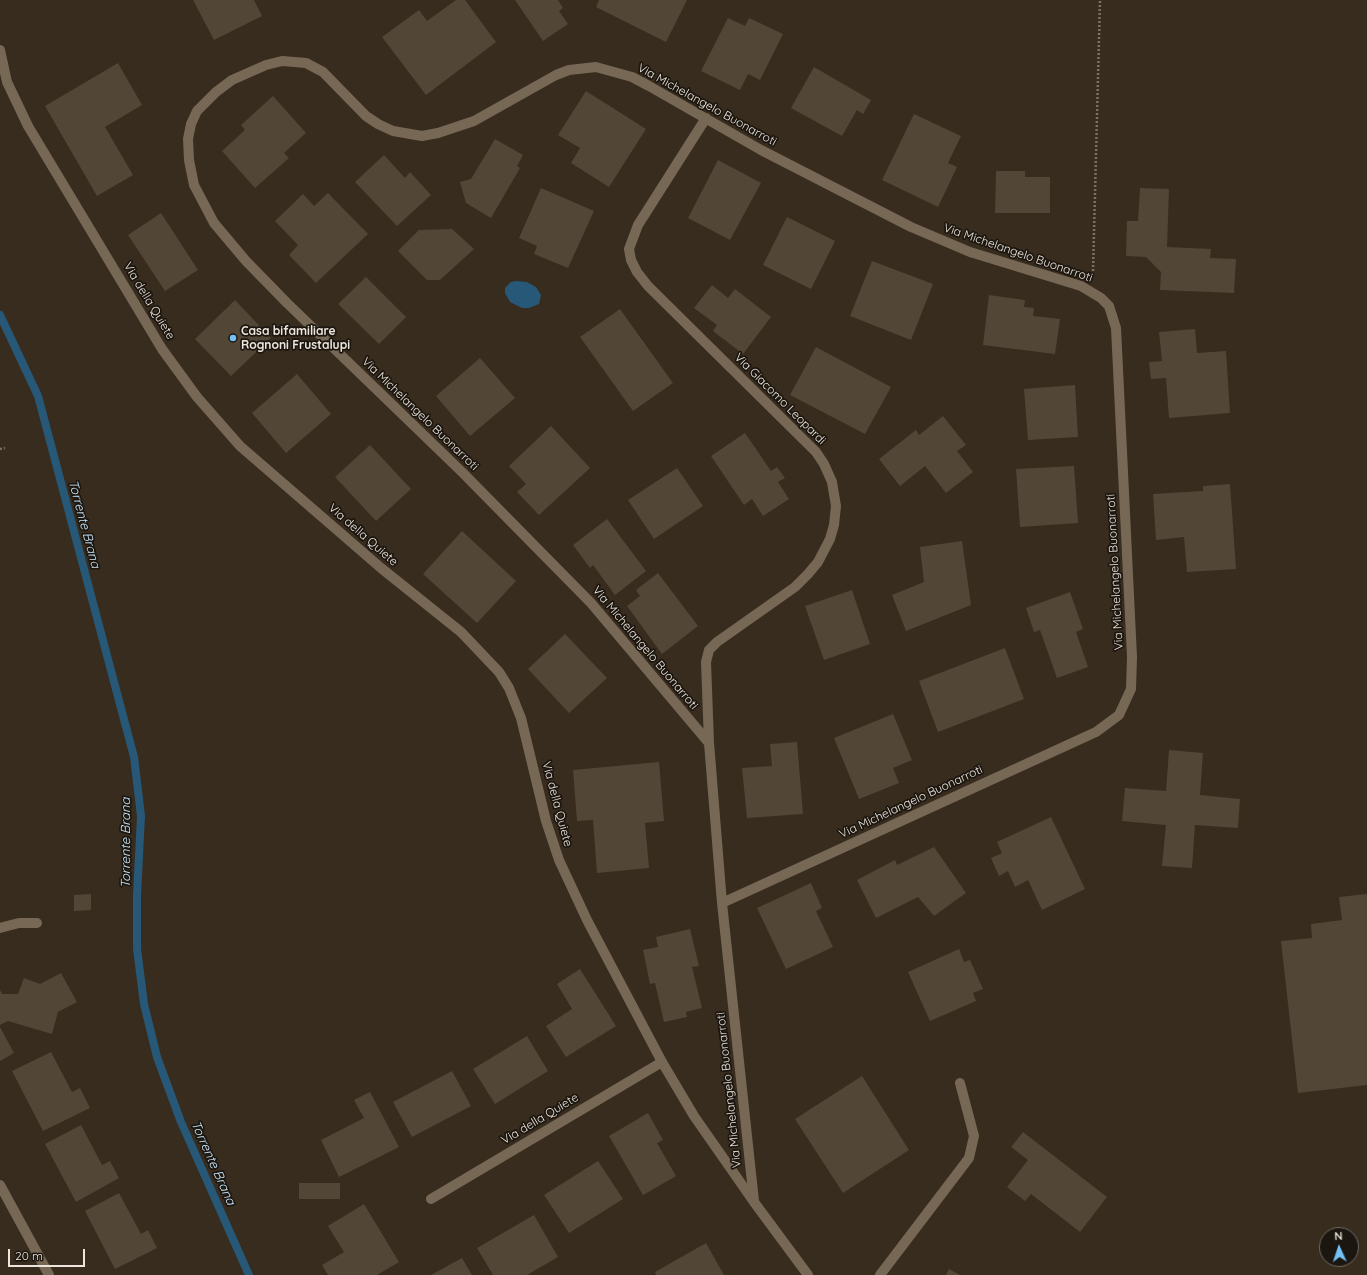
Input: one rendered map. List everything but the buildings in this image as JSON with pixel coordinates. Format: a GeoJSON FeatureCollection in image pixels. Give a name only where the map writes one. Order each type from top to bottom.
{"type":"FeatureCollection","features":[{"type":"Feature","properties":{"kind":"street","name":"Via della Quiete"},"geometry":{"type":"LineString","coordinates":[[0,50],[7,82],[28,126],[162,349],[197,397],[240,446],[381,568],[461,632],[499,672],[509,688],[521,718],[546,821],[559,860],[584,913],[662,1062],[694,1116],[754,1202],[808,1275]]}},
{"type":"Feature","properties":{"kind":"street","name":"Via Michelangelo Buonarroti"},"geometry":{"type":"LineString","coordinates":[[722,903],[1096,732],[1119,715],[1130,689],[1132,657],[1116,328],[1109,306],[1093,292],[1081,286],[970,252],[910,227],[761,150],[632,77],[596,67],[580,67],[556,75],[474,121],[438,133],[422,136],[393,131],[378,124],[366,116],[316,68],[306,63],[282,61],[266,64],[250,71],[216,92],[197,111],[191,124],[188,139],[189,160],[194,185],[211,218],[228,241],[287,303],[463,473],[591,602],[709,743],[722,903],[754,1202]]}},
{"type":"Feature","properties":{"kind":"street","name":"Via Giacomo Leopardi"},"geometry":{"type":"LineString","coordinates":[[706,118],[638,225],[629,248],[631,260],[637,272],[648,286],[816,452],[824,464],[832,482],[836,506],[834,525],[830,540],[822,556],[808,574],[795,587],[717,642],[709,650],[706,662],[709,743]]}},
{"type":"Feature","properties":{"kind":"street"},"geometry":{"type":"LineString","coordinates":[[0,928],[19,923],[37,923]]}},
{"type":"Feature","properties":{"kind":"street","name":"Via della Quiete"},"geometry":{"type":"LineString","coordinates":[[431,1199],[662,1062]]}},
{"type":"Feature","properties":{"kind":"street"},"geometry":{"type":"LineString","coordinates":[[880,1275],[970,1158],[974,1136],[960,1083]]}},
{"type":"Feature","properties":{"kind":"street"},"geometry":{"type":"LineString","coordinates":[[0,1185],[49,1275]]}},
{"type":"Feature","properties":{"kind":"path"},"geometry":{"type":"LineString","coordinates":[[1093,292],[1100,0]]}},
{"type":"Feature","properties":{"kind":"path"},"geometry":{"type":"LineString","coordinates":[[0,449],[5,448]]}},
{"type":"Feature","properties":{"kind":"water"},"geometry":{"type":"Polygon","coordinates":[[[511,282],[527,282],[536,287],[541,295],[539,304],[529,308],[522,308],[510,302],[505,293],[505,288],[511,282]]]}},
{"type":"Feature","properties":{"kind":"waterway","name":"Torrente Brana"},"geometry":{"type":"LineString","coordinates":[[0,315],[38,396],[134,757],[141,816],[137,895],[137,949],[144,1004],[157,1057],[181,1122],[249,1275]]}},
{"type":"Feature","properties":{"kind":"place","name":"Casa bifamiliare Rognoni Frustalupi"},"geometry":{"type":"Point","coordinates":[233,338]}}]}
